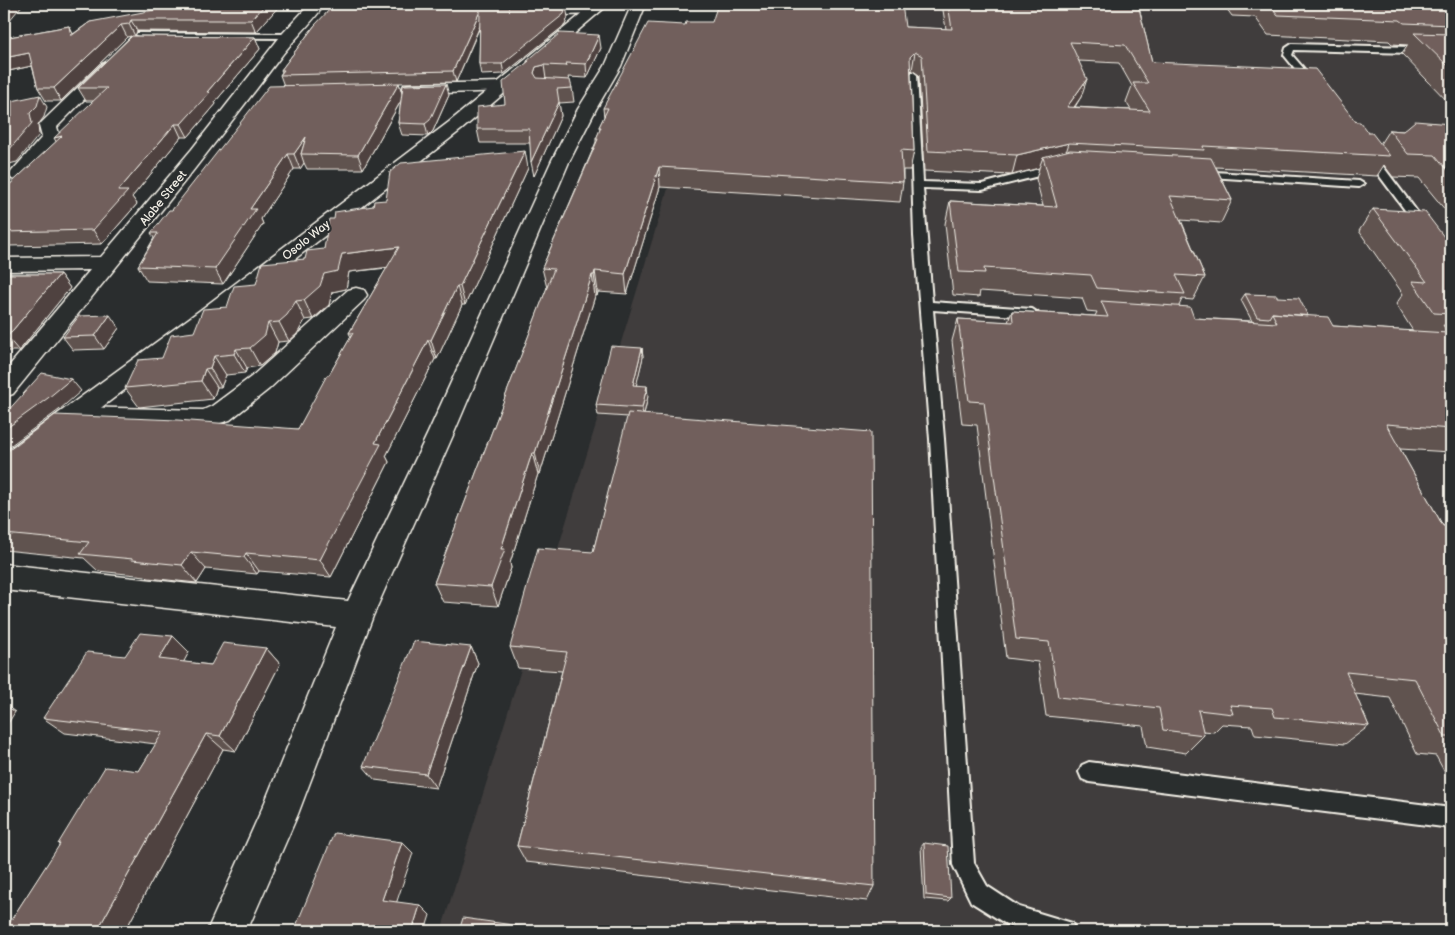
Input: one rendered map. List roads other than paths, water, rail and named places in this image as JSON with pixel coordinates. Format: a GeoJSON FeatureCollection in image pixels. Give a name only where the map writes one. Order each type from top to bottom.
{"type":"FeatureCollection","features":[{"type":"Feature","properties":{"kind":"street"},"geometry":{"type":"LineString","coordinates":[[227,931],[279,814],[357,616],[445,424],[560,162],[587,109],[591,87],[613,66],[639,4]]}},
{"type":"Feature","properties":{"kind":"street"},"geometry":{"type":"LineString","coordinates":[[514,12],[597,8]]}},
{"type":"Feature","properties":{"kind":"street","name":"Osolo Way"},"geometry":{"type":"LineString","coordinates":[[4,467],[455,126],[597,8]]}},
{"type":"Feature","properties":{"kind":"street","name":"Alabe Street"},"geometry":{"type":"LineString","coordinates":[[4,388],[109,263],[246,94],[286,39],[318,10]]}},
{"type":"Feature","properties":{"kind":"street"},"geometry":{"type":"LineString","coordinates":[[135,40],[133,41],[286,39]]}},
{"type":"Feature","properties":{"kind":"street"},"geometry":{"type":"LineString","coordinates":[[19,175],[46,146],[51,137],[48,126],[117,58]]}},
{"type":"Feature","properties":{"kind":"street"},"geometry":{"type":"LineString","coordinates":[[395,90],[504,86]]}},
{"type":"Feature","properties":{"kind":"street"},"geometry":{"type":"LineString","coordinates":[[246,94],[266,94]]}},
{"type":"Feature","properties":{"kind":"street"},"geometry":{"type":"LineString","coordinates":[[4,264],[109,263]]}},
{"type":"Feature","properties":{"kind":"street"},"geometry":{"type":"LineString","coordinates":[[73,416],[204,419],[220,413],[260,383],[356,295]]}},
{"type":"Feature","properties":{"kind":"street"},"geometry":{"type":"LineString","coordinates":[[4,577],[357,616]]}},
{"type":"Feature","properties":{"kind":"lane"},"geometry":{"type":"LineString","coordinates":[[1320,93],[1288,56],[1289,50],[1292,47],[1451,50]]}},
{"type":"Feature","properties":{"kind":"lane"},"geometry":{"type":"LineString","coordinates":[[913,75],[918,185],[937,439],[964,865],[979,894],[1014,916],[1064,931]]}},
{"type":"Feature","properties":{"kind":"lane"},"geometry":{"type":"LineString","coordinates":[[1362,147],[1428,232]]}},
{"type":"Feature","properties":{"kind":"lane"},"geometry":{"type":"LineString","coordinates":[[918,185],[992,186],[1042,170],[1070,168]]}},
{"type":"Feature","properties":{"kind":"lane"},"geometry":{"type":"LineString","coordinates":[[1192,174],[1358,184]]}},
{"type":"Feature","properties":{"kind":"lane"},"geometry":{"type":"LineString","coordinates":[[926,306],[1047,314]]}},
{"type":"Feature","properties":{"kind":"lane"},"geometry":{"type":"LineString","coordinates":[[1089,772],[1451,818]]}}]}
